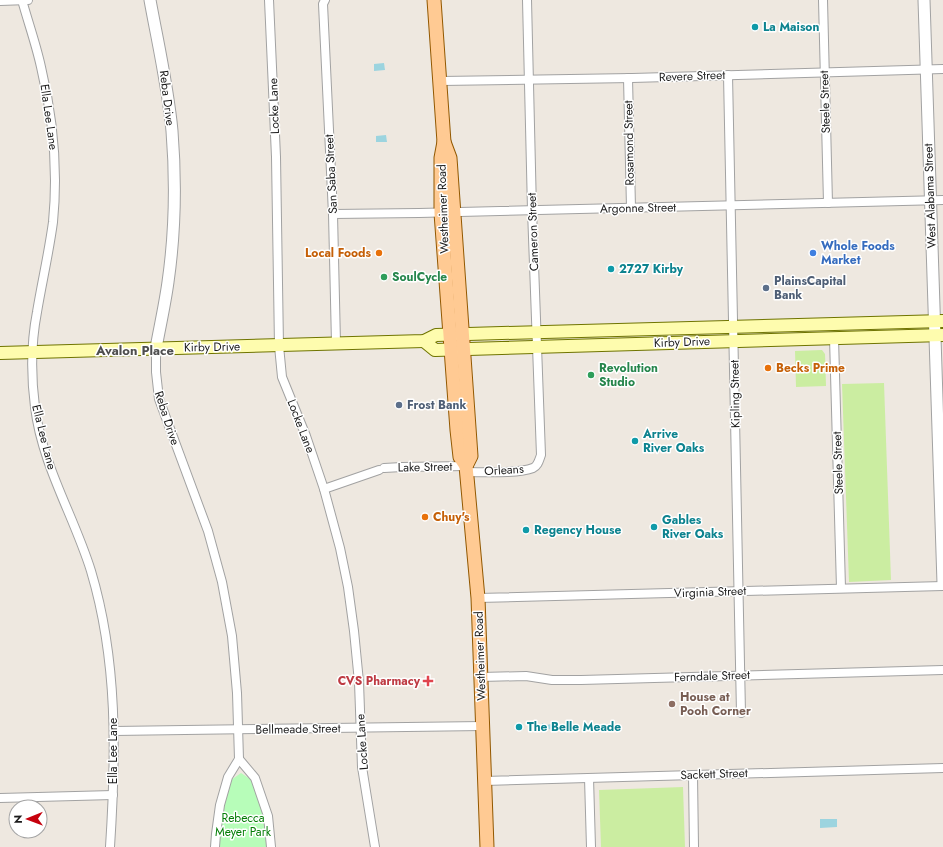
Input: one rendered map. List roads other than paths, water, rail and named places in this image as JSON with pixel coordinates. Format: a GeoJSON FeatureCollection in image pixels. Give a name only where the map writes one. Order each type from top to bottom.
{"type":"FeatureCollection","features":[{"type":"Feature","properties":{"kind":"main road","name":"Westheimer Road"},"geometry":{"type":"LineString","coordinates":[[434,0],[441,81],[444,142],[450,158],[447,212],[457,349],[470,456],[466,469],[478,598],[487,847]]}},
{"type":"Feature","properties":{"kind":"main road","name":"Kirby Drive"},"geometry":{"type":"LineString","coordinates":[[0,353],[424,341],[436,335],[939,322]]}},
{"type":"Feature","properties":{"kind":"main road"},"geometry":{"type":"LineString","coordinates":[[834,338],[840,332],[854,324]]}},
{"type":"Feature","properties":{"kind":"main road","name":"Kirby Drive"},"geometry":{"type":"LineString","coordinates":[[424,341],[435,350],[939,335]]}},
{"type":"Feature","properties":{"kind":"street","name":"Ella Lee Lane"},"geometry":{"type":"LineString","coordinates":[[22,0],[41,66],[48,97],[54,152],[53,222],[36,314],[32,352],[35,408],[41,435],[54,475],[79,537],[96,592],[108,651],[112,685],[114,731],[113,795],[110,847]]}},
{"type":"Feature","properties":{"kind":"street"},"geometry":{"type":"LineString","coordinates":[[0,1],[28,0]]}},
{"type":"Feature","properties":{"kind":"street","name":"Reba Drive"},"geometry":{"type":"LineString","coordinates":[[150,0],[163,63],[168,100],[172,133],[174,196],[172,245],[168,283],[156,348],[156,372],[159,399],[208,531],[222,582],[232,636],[237,692],[239,759]]}},
{"type":"Feature","properties":{"kind":"street","name":"Locke Lane"},"geometry":{"type":"LineString","coordinates":[[270,0],[276,157],[279,346],[282,377],[306,436],[324,489],[340,548],[348,587],[359,682],[362,767],[375,847]]}},
{"type":"Feature","properties":{"kind":"street","name":"Cameron Street"},"geometry":{"type":"LineString","coordinates":[[527,0],[532,210],[541,455],[538,463]]}},
{"type":"Feature","properties":{"kind":"street","name":"Steele Street"},"geometry":{"type":"LineString","coordinates":[[822,0],[828,203]]}},
{"type":"Feature","properties":{"kind":"street","name":"West Alabama Street"},"geometry":{"type":"LineString","coordinates":[[924,0],[930,201],[939,322],[943,583]]}},
{"type":"Feature","properties":{"kind":"street","name":"San Saba Street"},"geometry":{"type":"LineString","coordinates":[[323,1],[333,214],[336,343]]}},
{"type":"Feature","properties":{"kind":"street","name":"Revere Street"},"geometry":{"type":"LineString","coordinates":[[441,81],[628,78],[943,69]]}},
{"type":"Feature","properties":{"kind":"street","name":"Kipling Street"},"geometry":{"type":"LineString","coordinates":[[728,75],[734,328],[739,675],[741,714]]}},
{"type":"Feature","properties":{"kind":"street","name":"Rosamond Street"},"geometry":{"type":"LineString","coordinates":[[628,78],[631,208]]}},
{"type":"Feature","properties":{"kind":"street","name":"Argonne Street"},"geometry":{"type":"LineString","coordinates":[[333,214],[943,200]]}},
{"type":"Feature","properties":{"kind":"street","name":"Steele Street"},"geometry":{"type":"LineString","coordinates":[[834,338],[841,588]]}},
{"type":"Feature","properties":{"kind":"street","name":"Orleans"},"geometry":{"type":"LineString","coordinates":[[466,469],[519,470],[534,468],[538,463]]}},
{"type":"Feature","properties":{"kind":"street","name":"Lake Street"},"geometry":{"type":"LineString","coordinates":[[324,489],[382,469],[402,467],[466,469]]}},
{"type":"Feature","properties":{"kind":"street","name":"Virginia Street"},"geometry":{"type":"LineString","coordinates":[[478,598],[943,586]]}},
{"type":"Feature","properties":{"kind":"street","name":"Ferndale Street"},"geometry":{"type":"LineString","coordinates":[[481,677],[526,676],[552,680],[574,680],[943,670]]}},
{"type":"Feature","properties":{"kind":"street","name":"Bellmeade Street"},"geometry":{"type":"LineString","coordinates":[[114,731],[483,726]]}},
{"type":"Feature","properties":{"kind":"street"},"geometry":{"type":"LineString","coordinates":[[215,847],[220,805],[228,777],[239,759],[255,778],[268,816],[271,847]]}},
{"type":"Feature","properties":{"kind":"street","name":"Sackett Street"},"geometry":{"type":"LineString","coordinates":[[485,781],[943,768]]}},
{"type":"Feature","properties":{"kind":"street"},"geometry":{"type":"LineString","coordinates":[[693,775],[694,847]]}},
{"type":"Feature","properties":{"kind":"street"},"geometry":{"type":"LineString","coordinates":[[589,778],[591,847]]}},
{"type":"Feature","properties":{"kind":"street"},"geometry":{"type":"LineString","coordinates":[[0,798],[113,795]]}},
{"type":"Feature","properties":{"kind":"water"},"geometry":{"type":"Polygon","coordinates":[[[384,63],[385,70],[374,71],[374,64],[384,63]]]}},
{"type":"Feature","properties":{"kind":"water"},"geometry":{"type":"Polygon","coordinates":[[[386,135],[387,142],[376,142],[376,136],[386,135]]]}},
{"type":"Feature","properties":{"kind":"water"},"geometry":{"type":"Polygon","coordinates":[[[542,723],[547,725],[555,723],[554,731],[549,729],[542,731],[542,723]]]}},
{"type":"Feature","properties":{"kind":"water"},"geometry":{"type":"Polygon","coordinates":[[[820,819],[837,819],[837,827],[820,828],[820,819]]]}},
{"type":"Feature","properties":{"kind":"place","name":"La Maison"},"geometry":{"type":"Point","coordinates":[755,27]}},
{"type":"Feature","properties":{"kind":"place","name":"Local Foods"},"geometry":{"type":"Point","coordinates":[379,253]}},
{"type":"Feature","properties":{"kind":"place","name":"Whole Foods Market"},"geometry":{"type":"Point","coordinates":[813,253]}},
{"type":"Feature","properties":{"kind":"place","name":"2727 Kirby"},"geometry":{"type":"Point","coordinates":[611,269]}},
{"type":"Feature","properties":{"kind":"place","name":"SoulCycle"},"geometry":{"type":"Point","coordinates":[384,277]}},
{"type":"Feature","properties":{"kind":"place","name":"PlainsCapital Bank"},"geometry":{"type":"Point","coordinates":[766,288]}},
{"type":"Feature","properties":{"kind":"place","name":"Becks Prime"},"geometry":{"type":"Point","coordinates":[768,368]}},
{"type":"Feature","properties":{"kind":"place","name":"Revolution Studio"},"geometry":{"type":"Point","coordinates":[591,375]}},
{"type":"Feature","properties":{"kind":"place","name":"Frost Bank"},"geometry":{"type":"Point","coordinates":[399,405]}},
{"type":"Feature","properties":{"kind":"place","name":"Arrive River Oaks"},"geometry":{"type":"Point","coordinates":[635,441]}},
{"type":"Feature","properties":{"kind":"place","name":"Chuy's"},"geometry":{"type":"Point","coordinates":[425,517]}},
{"type":"Feature","properties":{"kind":"place","name":"Gables River Oaks"},"geometry":{"type":"Point","coordinates":[654,527]}},
{"type":"Feature","properties":{"kind":"place","name":"Regency House"},"geometry":{"type":"Point","coordinates":[526,530]}},
{"type":"Feature","properties":{"kind":"place","name":"CVS Pharmacy"},"geometry":{"type":"Point","coordinates":[428,681]}},
{"type":"Feature","properties":{"kind":"place","name":"House at Pooh Corner"},"geometry":{"type":"Point","coordinates":[672,704]}},
{"type":"Feature","properties":{"kind":"place","name":"The Belle Meade"},"geometry":{"type":"Point","coordinates":[519,727]}},
{"type":"Feature","properties":{"kind":"district","name":"Avalon Place"},"geometry":{"type":"Point","coordinates":[135,350]}},
{"type":"Feature","properties":{"kind":"park label","name":"Rebecca Meyer Park"},"geometry":{"type":"Point","coordinates":[243,825]}}]}
